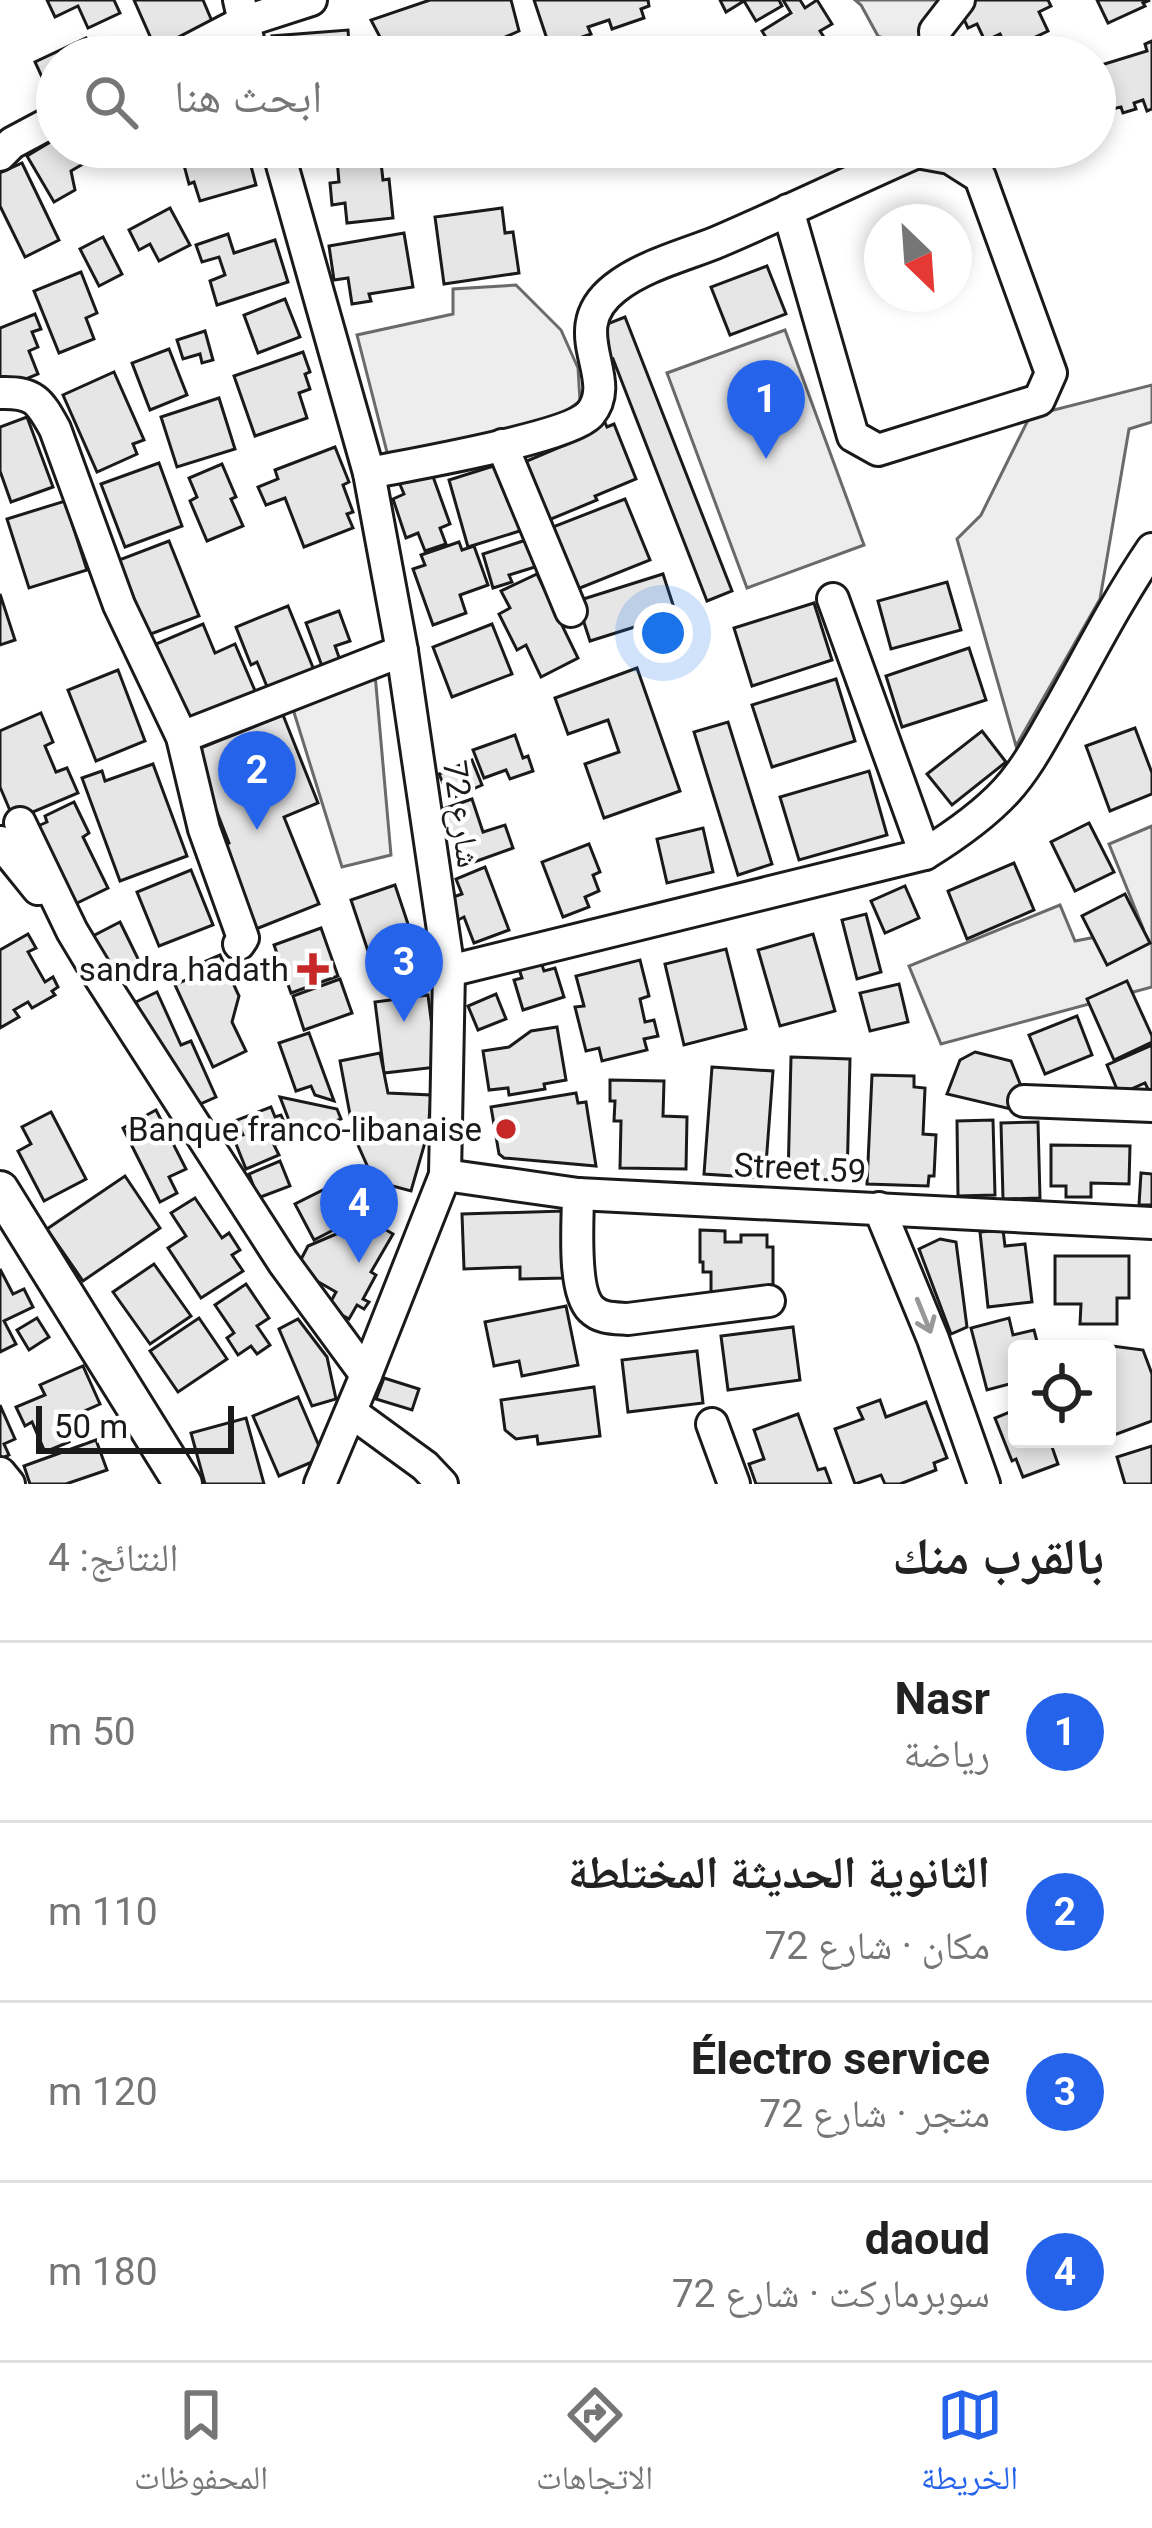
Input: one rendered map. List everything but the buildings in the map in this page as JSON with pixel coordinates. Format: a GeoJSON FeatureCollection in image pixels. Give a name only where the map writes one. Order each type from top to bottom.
{"type":"FeatureCollection","features":[{"type":"Feature","properties":{"kind":"main road"},"geometry":{"type":"LineString","coordinates":[[0,1190],[183,1484]]}},
{"type":"Feature","properties":{"kind":"street"},"geometry":{"type":"LineString","coordinates":[[206,36],[241,11],[311,0]]}},
{"type":"Feature","properties":{"kind":"street"},"geometry":{"type":"LineString","coordinates":[[935,36],[959,0]]}},
{"type":"Feature","properties":{"kind":"street"},"geometry":{"type":"LineString","coordinates":[[0,155],[36,130]]}},
{"type":"Feature","properties":{"kind":"street","name":"شارع 72"},"geometry":{"type":"LineString","coordinates":[[283,168],[369,473],[403,651],[449,971],[445,1175],[320,1484]]}},
{"type":"Feature","properties":{"kind":"street"},"geometry":{"type":"LineString","coordinates":[[369,473],[575,425],[592,412],[598,396],[589,325],[602,299],[617,286],[645,271],[723,253],[788,210],[880,168]]}},
{"type":"Feature","properties":{"kind":"street"},"geometry":{"type":"LineString","coordinates":[[788,210],[853,436],[878,450],[1039,400],[1051,374],[980,177],[966,168]]}},
{"type":"Feature","properties":{"kind":"street"},"geometry":{"type":"LineString","coordinates":[[0,394],[21,393],[40,403],[55,429],[119,605],[182,737],[204,829],[243,938],[239,944]]}},
{"type":"Feature","properties":{"kind":"street"},"geometry":{"type":"LineString","coordinates":[[502,445],[571,611]]}},
{"type":"Feature","properties":{"kind":"street"},"geometry":{"type":"LineString","coordinates":[[449,971],[925,854],[983,814],[1009,788],[1152,549]]}},
{"type":"Feature","properties":{"kind":"street"},"geometry":{"type":"LineString","coordinates":[[833,599],[925,854]]}},
{"type":"Feature","properties":{"kind":"street"},"geometry":{"type":"LineString","coordinates":[[182,737],[403,651]]}},
{"type":"Feature","properties":{"kind":"street"},"geometry":{"type":"LineString","coordinates":[[10,832],[283,1262],[366,1375]]}},
{"type":"Feature","properties":{"kind":"street"},"geometry":{"type":"LineString","coordinates":[[1024,1101],[1152,1106]]}},
{"type":"Feature","properties":{"kind":"street","name":"Street 59"},"geometry":{"type":"LineString","coordinates":[[445,1175],[578,1194],[1152,1223]]}},
{"type":"Feature","properties":{"kind":"street"},"geometry":{"type":"LineString","coordinates":[[578,1194],[579,1274],[585,1301],[594,1312],[628,1319],[770,1301]]}},
{"type":"Feature","properties":{"kind":"street"},"geometry":{"type":"LineString","coordinates":[[880,1208],[984,1484]]}},
{"type":"Feature","properties":{"kind":"street"},"geometry":{"type":"LineString","coordinates":[[351,1412],[442,1484]]}},
{"type":"Feature","properties":{"kind":"street"},"geometry":{"type":"LineString","coordinates":[[712,1424],[734,1484]]}},
{"type":"Feature","properties":{"kind":"shaded area"},"geometry":{"type":"Polygon","coordinates":[[[855,0],[949,0],[928,36],[878,36],[855,0]]]}},
{"type":"Feature","properties":{"kind":"shaded area"},"geometry":{"type":"Polygon","coordinates":[[[516,285],[561,330],[578,368],[580,401],[556,418],[389,460],[357,335],[453,314],[453,289],[516,285]]]}},
{"type":"Feature","properties":{"kind":"shaded area"},"geometry":{"type":"Polygon","coordinates":[[[785,330],[864,545],[747,588],[667,373],[785,330]]]}},
{"type":"Feature","properties":{"kind":"shaded area"},"geometry":{"type":"Polygon","coordinates":[[[1152,385],[1152,422],[1129,429],[1100,599],[1016,746],[957,539],[981,515],[1030,416],[1152,385]]]}},
{"type":"Feature","properties":{"kind":"shaded area"},"geometry":{"type":"Polygon","coordinates":[[[375,674],[391,855],[342,867],[292,706],[375,674]]]}},
{"type":"Feature","properties":{"kind":"shaded area"},"geometry":{"type":"Polygon","coordinates":[[[1152,826],[1152,987],[941,1044],[909,966],[1060,905],[1075,941],[1143,928],[1109,844],[1152,826]]]}},
{"type":"Feature","properties":{"kind":"place","name":"Nasr"},"geometry":{"type":"Point","coordinates":[766,459]}},
{"type":"Feature","properties":{"kind":"place","name":"الثانوية الحديثة المختلطة"},"geometry":{"type":"Point","coordinates":[257,830]}},
{"type":"Feature","properties":{"kind":"place","name":"sandra hadath"},"geometry":{"type":"Point","coordinates":[313,969]}},
{"type":"Feature","properties":{"kind":"place","name":"Électro service"},"geometry":{"type":"Point","coordinates":[404,1022]}},
{"type":"Feature","properties":{"kind":"place","name":"Banque franco-libanaise"},"geometry":{"type":"Point","coordinates":[506,1129]}},
{"type":"Feature","properties":{"kind":"place","name":"daoud"},"geometry":{"type":"Point","coordinates":[359,1263]}}]}
